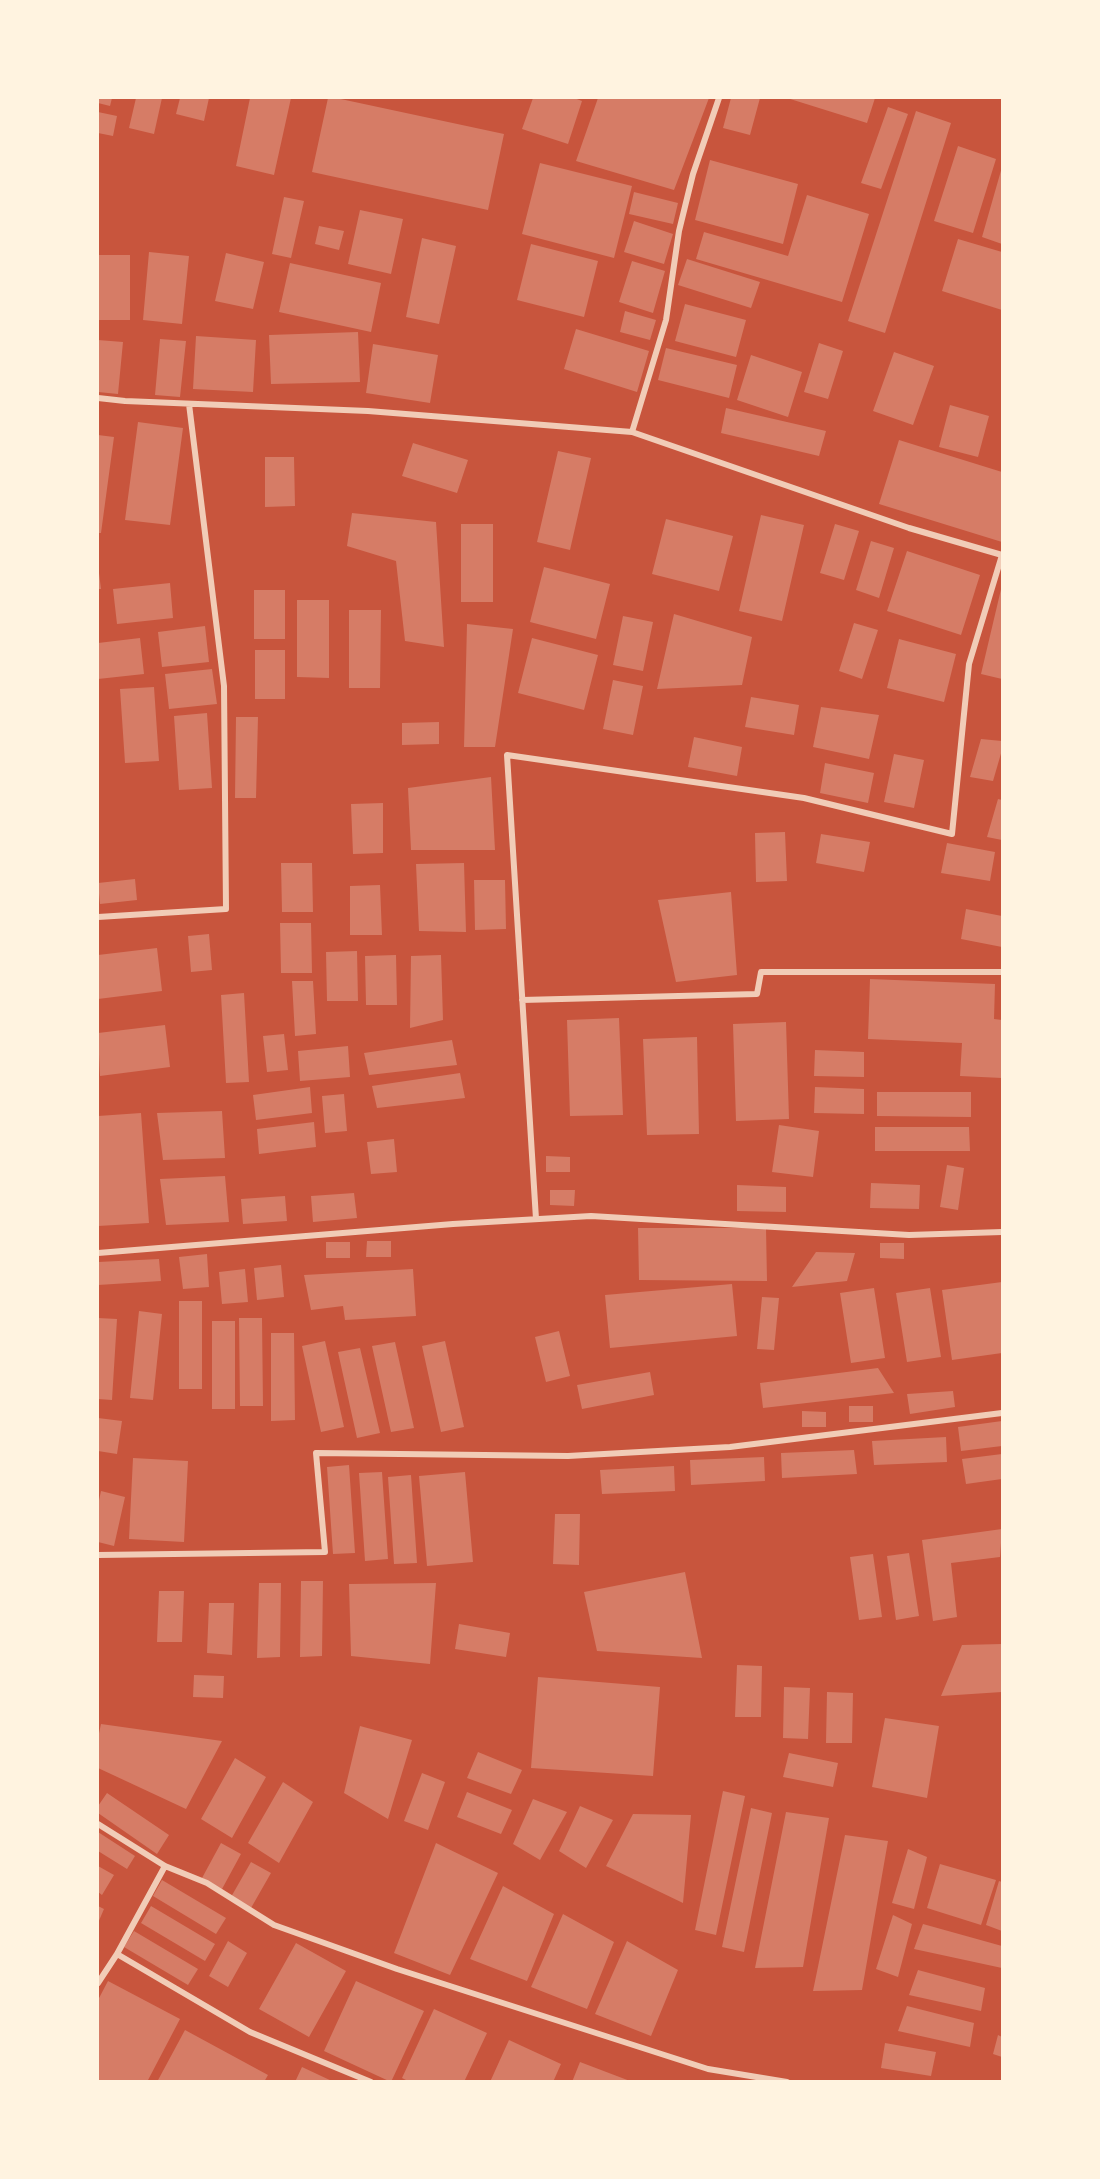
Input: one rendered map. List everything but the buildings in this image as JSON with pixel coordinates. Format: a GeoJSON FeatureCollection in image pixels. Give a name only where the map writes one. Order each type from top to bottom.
{"type":"FeatureCollection","features":[{"type":"Feature","properties":{"kind":"street"},"geometry":{"type":"LineString","coordinates":[[632,432],[666,320],[679,231],[693,174],[719,98]]}},
{"type":"Feature","properties":{"kind":"street"},"geometry":{"type":"LineString","coordinates":[[98,398],[368,411],[632,432],[909,528],[1002,555],[969,664],[952,834],[804,798],[507,755],[536,1219]]}},
{"type":"Feature","properties":{"kind":"street"},"geometry":{"type":"LineString","coordinates":[[98,917],[226,909],[224,686],[189,404]]}},
{"type":"Feature","properties":{"kind":"street"},"geometry":{"type":"LineString","coordinates":[[522,1000],[757,994],[760,972],[1002,972]]}},
{"type":"Feature","properties":{"kind":"street"},"geometry":{"type":"LineString","coordinates":[[98,1253],[591,1216],[909,1235],[1002,1232]]}},
{"type":"Feature","properties":{"kind":"street"},"geometry":{"type":"LineString","coordinates":[[98,1555],[325,1552],[316,1453],[568,1456],[730,1447],[1002,1413]]}},
{"type":"Feature","properties":{"kind":"street"},"geometry":{"type":"LineString","coordinates":[[98,1824],[165,1866],[207,1883],[274,1925],[397,1969],[708,2069],[787,2082]]}},
{"type":"Feature","properties":{"kind":"street"},"geometry":{"type":"LineString","coordinates":[[98,1983],[117,1954],[165,1866]]}},
{"type":"Feature","properties":{"kind":"street"},"geometry":{"type":"LineString","coordinates":[[117,1954],[250,2032],[371,2082]]}}]}
